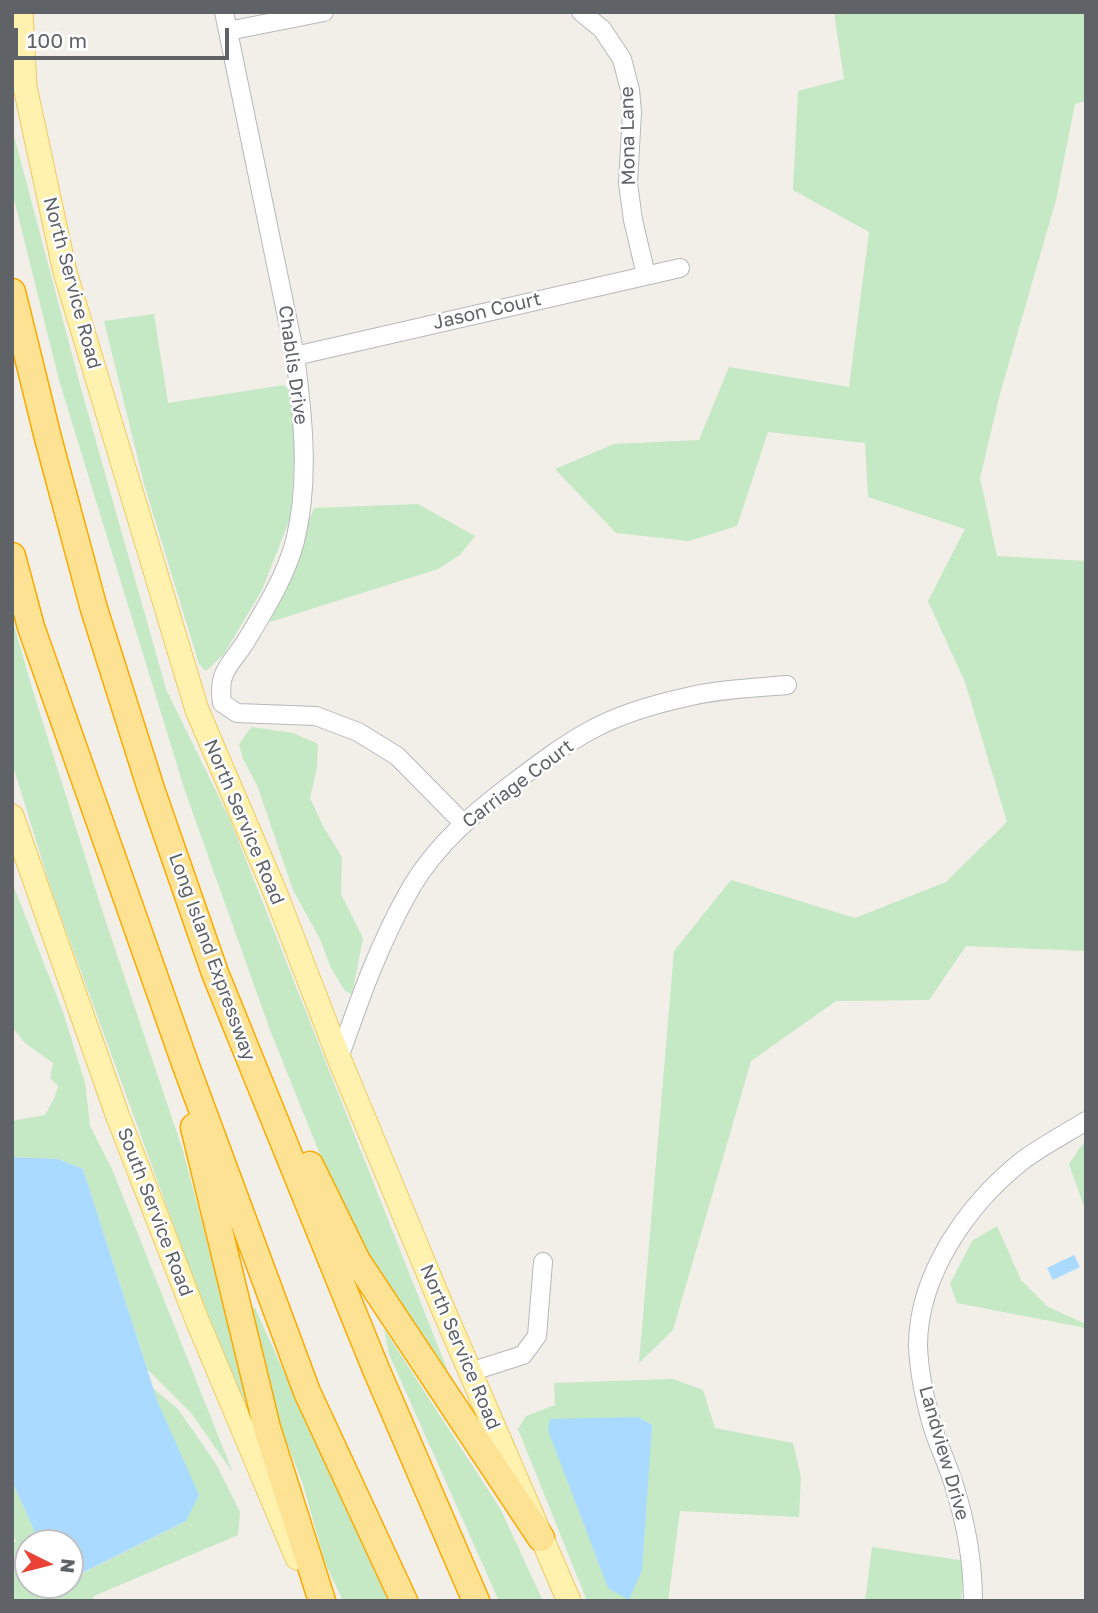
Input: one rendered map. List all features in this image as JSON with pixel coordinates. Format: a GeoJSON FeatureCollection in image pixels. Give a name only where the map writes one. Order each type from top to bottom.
{"type":"FeatureCollection","features":[{"type":"Feature","properties":{"kind":"highway","name":"Long Island Expressway"},"geometry":{"type":"LineString","coordinates":[[12,292],[94,609],[151,789],[215,973],[375,1367],[476,1601]]}},
{"type":"Feature","properties":{"kind":"highway"},"geometry":{"type":"LineString","coordinates":[[12,556],[32,627],[186,1066],[307,1392],[404,1601]]}},
{"type":"Feature","properties":{"kind":"highway"},"geometry":{"type":"LineString","coordinates":[[215,973],[357,1261],[541,1538]]}},
{"type":"Feature","properties":{"kind":"highway"},"geometry":{"type":"LineString","coordinates":[[186,1066],[196,1136],[267,1428],[322,1601]]}},
{"type":"Feature","properties":{"kind":"main road","name":"North Service Road"},"geometry":{"type":"LineString","coordinates":[[21,12],[25,87],[65,271],[197,710],[275,892],[339,1058],[470,1372],[569,1601]]}},
{"type":"Feature","properties":{"kind":"main road","name":"South Service Road"},"geometry":{"type":"LineString","coordinates":[[12,816],[118,1117],[182,1282],[316,1601]]}},
{"type":"Feature","properties":{"kind":"street","name":"Chablis Drive"},"geometry":{"type":"LineString","coordinates":[[224,12],[295,355],[304,452],[301,506],[295,542],[282,575],[246,642],[223,674],[220,690],[222,703],[237,713],[316,716],[358,733],[397,756],[463,823]]}},
{"type":"Feature","properties":{"kind":"street"},"geometry":{"type":"LineString","coordinates":[[228,31],[324,12]]}},
{"type":"Feature","properties":{"kind":"street","name":"Mona Lane"},"geometry":{"type":"LineString","coordinates":[[580,12],[602,29],[622,59],[625,69],[632,112],[628,183],[646,275]]}},
{"type":"Feature","properties":{"kind":"street","name":"Jason Court"},"geometry":{"type":"LineString","coordinates":[[295,355],[680,268]]}},
{"type":"Feature","properties":{"kind":"street","name":"Carriage Court"},"geometry":{"type":"LineString","coordinates":[[339,1058],[366,981],[413,884],[436,852],[463,823],[540,763],[593,729],[642,709],[689,696],[787,685]]}},
{"type":"Feature","properties":{"kind":"street","name":"Landview Drive"},"geometry":{"type":"LineString","coordinates":[[974,1601],[968,1536],[922,1385],[918,1346],[922,1307],[934,1270],[957,1233],[988,1193],[1023,1160],[1086,1121]]}},
{"type":"Feature","properties":{"kind":"street"},"geometry":{"type":"LineString","coordinates":[[470,1372],[523,1354],[537,1336],[543,1262]]}},
{"type":"Feature","properties":{"kind":"green space"},"geometry":{"type":"Polygon","coordinates":[[[834,12],[1086,12],[1086,101],[1075,104],[1056,200],[1000,394],[980,478],[997,556],[1086,561],[1086,951],[966,946],[929,1000],[836,1001],[751,1061],[673,1330],[639,1363],[674,951],[731,880],[855,918],[946,882],[1007,822],[965,682],[928,601],[965,529],[868,497],[865,443],[768,432],[737,526],[689,541],[616,533],[555,469],[614,444],[699,440],[729,367],[849,387],[869,232],[793,190],[798,91],[844,79],[834,12]]]}},
{"type":"Feature","properties":{"kind":"green space"},"geometry":{"type":"Polygon","coordinates":[[[12,128],[80,385],[166,689],[231,822],[464,1412],[348,1224],[270,1030],[185,791],[59,380],[12,191],[12,128]]]}},
{"type":"Feature","properties":{"kind":"green space"},"geometry":{"type":"Polygon","coordinates":[[[154,314],[168,403],[284,385],[293,394],[296,421],[291,516],[262,590],[224,654],[206,671],[199,664],[144,484],[104,321],[154,314]]]}},
{"type":"Feature","properties":{"kind":"green space"},"geometry":{"type":"Polygon","coordinates":[[[418,504],[475,536],[460,555],[438,569],[270,622],[314,508],[418,504]]]}},
{"type":"Feature","properties":{"kind":"green space"},"geometry":{"type":"Polygon","coordinates":[[[12,618],[100,904],[183,1151],[260,1442],[187,1262],[52,892],[13,766],[12,618]]]}},
{"type":"Feature","properties":{"kind":"green space"},"geometry":{"type":"Polygon","coordinates":[[[251,727],[293,733],[318,744],[317,768],[310,798],[342,857],[341,894],[363,938],[352,994],[345,991],[331,968],[319,937],[293,890],[257,785],[243,759],[239,744],[251,727]]]}},
{"type":"Feature","properties":{"kind":"green space"},"geometry":{"type":"Polygon","coordinates":[[[12,882],[63,1012],[85,1083],[90,1126],[112,1169],[233,1473],[192,1414],[147,1369],[83,1169],[58,1159],[12,1157],[12,1121],[45,1115],[58,1086],[50,1078],[53,1063],[25,1043],[12,1027],[12,882]]]}},
{"type":"Feature","properties":{"kind":"green space"},"geometry":{"type":"Polygon","coordinates":[[[1086,1139],[1086,1212],[1069,1164],[1086,1139]]]}},
{"type":"Feature","properties":{"kind":"green space"},"geometry":{"type":"Polygon","coordinates":[[[997,1226],[1021,1280],[1048,1307],[1086,1324],[1086,1328],[957,1303],[950,1284],[972,1241],[997,1226]]]}},
{"type":"Feature","properties":{"kind":"green space"},"geometry":{"type":"Polygon","coordinates":[[[255,1308],[388,1601],[343,1601],[325,1563],[303,1484],[270,1400],[246,1310],[255,1308]]]}},
{"type":"Feature","properties":{"kind":"green space"},"geometry":{"type":"Polygon","coordinates":[[[384,1329],[501,1510],[543,1601],[499,1601],[389,1354],[384,1329]]]}},
{"type":"Feature","properties":{"kind":"green space"},"geometry":{"type":"Polygon","coordinates":[[[673,1379],[703,1390],[715,1428],[793,1443],[801,1477],[799,1517],[680,1511],[668,1601],[587,1601],[518,1429],[526,1416],[555,1405],[554,1383],[673,1379]]]}},
{"type":"Feature","properties":{"kind":"green space"},"geometry":{"type":"Polygon","coordinates":[[[153,1388],[178,1409],[216,1464],[240,1512],[238,1535],[94,1596],[93,1601],[12,1601],[14,1544],[14,1599],[84,1599],[84,1572],[186,1521],[153,1388]]]}},
{"type":"Feature","properties":{"kind":"green space"},"geometry":{"type":"Polygon","coordinates":[[[12,1481],[34,1529],[14,1529],[14,1537],[12,1533],[12,1481]]]}},
{"type":"Feature","properties":{"kind":"green space"},"geometry":{"type":"Polygon","coordinates":[[[872,1547],[965,1561],[961,1601],[865,1601],[872,1547]]]}},
{"type":"Feature","properties":{"kind":"water"},"geometry":{"type":"Polygon","coordinates":[[[12,1157],[58,1159],[83,1169],[158,1403],[199,1495],[186,1521],[84,1572],[84,1529],[34,1529],[12,1481],[12,1157]]]}},
{"type":"Feature","properties":{"kind":"water"},"geometry":{"type":"Polygon","coordinates":[[[1074,1255],[1080,1267],[1053,1280],[1047,1268],[1074,1255]]]}},
{"type":"Feature","properties":{"kind":"water"},"geometry":{"type":"Polygon","coordinates":[[[638,1417],[652,1425],[642,1570],[629,1600],[608,1588],[548,1430],[550,1419],[638,1417]]]}}]}
